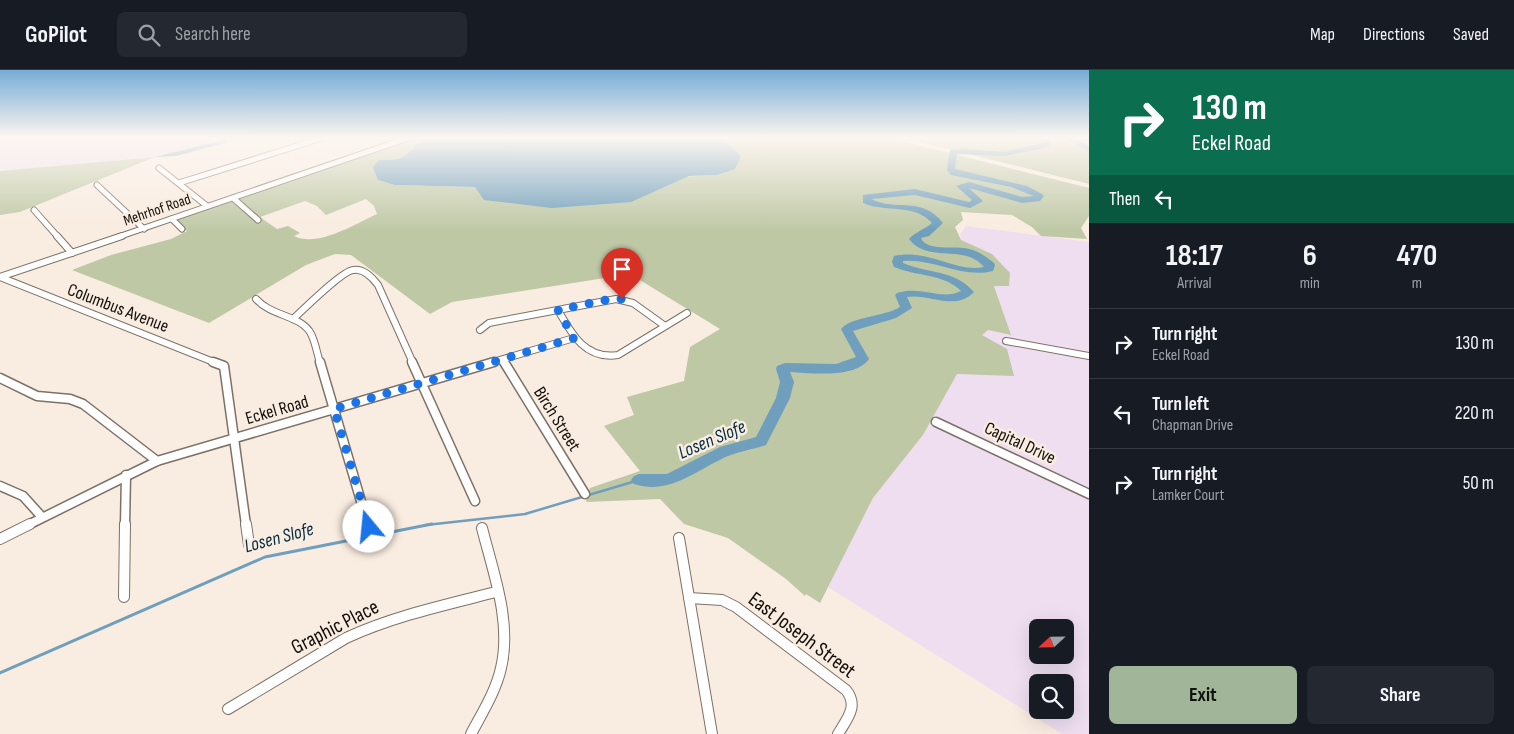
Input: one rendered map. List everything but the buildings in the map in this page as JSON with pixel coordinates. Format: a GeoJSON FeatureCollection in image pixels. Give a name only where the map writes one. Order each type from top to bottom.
{"type":"FeatureCollection","features":[{"type":"Feature","properties":{"kind":"street"},"geometry":{"type":"LineString","coordinates":[[160,169],[206,206]]}},
{"type":"Feature","properties":{"kind":"street"},"geometry":{"type":"LineString","coordinates":[[179,183],[224,169]]}},
{"type":"Feature","properties":{"kind":"street","name":"Mehrhof Road"},"geometry":{"type":"LineString","coordinates":[[1,276],[318,169]]}},
{"type":"Feature","properties":{"kind":"street"},"geometry":{"type":"LineString","coordinates":[[98,185],[144,229]]}},
{"type":"Feature","properties":{"kind":"street"},"geometry":{"type":"LineString","coordinates":[[233,198],[258,220]]}},
{"type":"Feature","properties":{"kind":"street"},"geometry":{"type":"LineString","coordinates":[[34,210],[72,253]]}},
{"type":"Feature","properties":{"kind":"street"},"geometry":{"type":"LineString","coordinates":[[172,219],[182,229]]}},
{"type":"Feature","properties":{"kind":"street"},"geometry":{"type":"LineString","coordinates":[[293,320],[347,271],[354,268],[361,270],[378,285],[475,501]]}},
{"type":"Feature","properties":{"kind":"street","name":"Columbus Avenue"},"geometry":{"type":"LineString","coordinates":[[1,276],[224,366],[234,438]]}},
{"type":"Feature","properties":{"kind":"street"},"geometry":{"type":"LineString","coordinates":[[256,299],[264,308],[303,324],[311,333],[369,527]]}},
{"type":"Feature","properties":{"kind":"street"},"geometry":{"type":"LineString","coordinates":[[480,330],[489,323],[611,299],[622,299],[633,303],[665,326]]}},
{"type":"Feature","properties":{"kind":"street"},"geometry":{"type":"LineString","coordinates":[[558,310],[574,338],[596,354],[613,356],[687,312]]}},
{"type":"Feature","properties":{"kind":"street","name":"Eckel Road"},"geometry":{"type":"LineString","coordinates":[[0,541],[42,517],[157,461],[574,338]]}},
{"type":"Feature","properties":{"kind":"street"},"geometry":{"type":"LineString","coordinates":[[1006,341],[1089,356]]}},
{"type":"Feature","properties":{"kind":"street","name":"Birch Street"},"geometry":{"type":"LineString","coordinates":[[503,360],[586,494]]}},
{"type":"Feature","properties":{"kind":"street"},"geometry":{"type":"LineString","coordinates":[[0,378],[37,396],[70,399],[83,404],[157,461]]}},
{"type":"Feature","properties":{"kind":"street","name":"Capital Drive"},"geometry":{"type":"LineString","coordinates":[[936,422],[1089,494]]}},
{"type":"Feature","properties":{"kind":"street"},"geometry":{"type":"LineString","coordinates":[[234,438],[249,544]]}},
{"type":"Feature","properties":{"kind":"street"},"geometry":{"type":"LineString","coordinates":[[124,597],[126,475]]}},
{"type":"Feature","properties":{"kind":"street"},"geometry":{"type":"LineString","coordinates":[[0,486],[23,496],[42,517]]}},
{"type":"Feature","properties":{"kind":"street"},"geometry":{"type":"LineString","coordinates":[[471,734],[496,686],[502,667],[504,635],[482,528]]}},
{"type":"Feature","properties":{"kind":"street"},"geometry":{"type":"LineString","coordinates":[[680,538],[712,734]]}},
{"type":"Feature","properties":{"kind":"street","name":"Graphic Place"},"geometry":{"type":"LineString","coordinates":[[228,709],[366,628],[388,620],[496,592]]}},
{"type":"Feature","properties":{"kind":"street","name":"East Joseph Street"},"geometry":{"type":"LineString","coordinates":[[689,598],[722,600],[736,607],[846,690],[853,700],[854,707],[838,734]]}},
{"type":"Feature","properties":{"kind":"shaded area"},"geometry":{"type":"Polygon","coordinates":[[[0,169],[22,169],[0,171],[0,169]]]}},
{"type":"Feature","properties":{"kind":"shaded area"},"geometry":{"type":"Polygon","coordinates":[[[966,226],[1089,242],[1089,734],[1062,734],[1038,719],[1074,719],[1074,674],[1029,674],[1029,713],[828,587],[873,498],[923,435],[957,373],[1014,375],[981,335],[988,330],[1010,335],[994,285],[992,254],[961,241],[960,235],[966,226]]]}},
{"type":"Feature","properties":{"kind":"green space"},"geometry":{"type":"Polygon","coordinates":[[[22,169],[126,169],[20,212],[0,215],[0,171],[22,169]]]}},
{"type":"Feature","properties":{"kind":"green space"},"geometry":{"type":"Polygon","coordinates":[[[325,169],[387,169],[378,180],[394,185],[475,187],[717,175],[724,169],[1013,169],[1089,188],[1089,216],[1081,228],[1087,239],[1041,236],[1032,227],[1012,215],[961,212],[963,220],[955,227],[961,240],[992,254],[1010,273],[1009,286],[994,286],[1011,335],[988,330],[982,335],[1007,349],[1014,376],[957,374],[923,435],[873,498],[820,603],[806,594],[805,596],[786,579],[728,538],[684,524],[660,499],[586,502],[590,488],[640,471],[604,426],[634,415],[627,397],[684,381],[690,347],[720,329],[630,274],[452,302],[430,314],[351,255],[335,254],[306,265],[209,323],[72,270],[111,255],[171,239],[187,231],[176,220],[325,169]],[[366,199],[326,215],[317,206],[305,201],[260,217],[277,229],[288,226],[300,233],[294,236],[303,239],[314,239],[347,229],[377,214],[374,206],[366,199]]]}},
{"type":"Feature","properties":{"kind":"green space"},"geometry":{"type":"Polygon","coordinates":[[[1029,169],[1089,169],[1089,184],[1029,169]]]}},
{"type":"Feature","properties":{"kind":"water"},"geometry":{"type":"Polygon","coordinates":[[[374,169],[735,169],[717,175],[689,176],[631,202],[552,208],[484,200],[475,187],[394,185],[378,180],[374,169]]]}},
{"type":"Feature","properties":{"kind":"waterway","name":"Losen Slofe"},"geometry":{"type":"LineString","coordinates":[[639,480],[669,480],[725,451],[761,441],[783,398],[787,382],[782,369],[785,367],[826,369],[855,364],[863,359],[847,329],[854,325],[892,315],[906,308],[901,295],[917,293],[950,298],[959,297],[968,292],[962,285],[945,277],[906,269],[898,265],[898,258],[922,258],[959,268],[980,271],[989,269],[990,265],[969,252],[931,249],[919,244],[914,239],[925,234],[938,223],[921,210],[875,205],[866,201],[866,197],[915,192],[970,205],[978,201],[960,186],[969,185],[1022,200],[1037,199],[1039,196],[1024,188],[954,173],[951,169]]}},
{"type":"Feature","properties":{"kind":"waterway","name":"Losen Slofe"},"geometry":{"type":"LineString","coordinates":[[428,525],[525,514],[639,480]]}},
{"type":"Feature","properties":{"kind":"waterway","name":"Losen Slofe"},"geometry":{"type":"LineString","coordinates":[[0,673],[265,557],[428,525]]}},
{"type":"Feature","properties":{"kind":"route"},"geometry":{"type":"LineString","coordinates":[[369,527],[334,409],[574,338],[558,310],[611,299],[622,299]]}}]}
